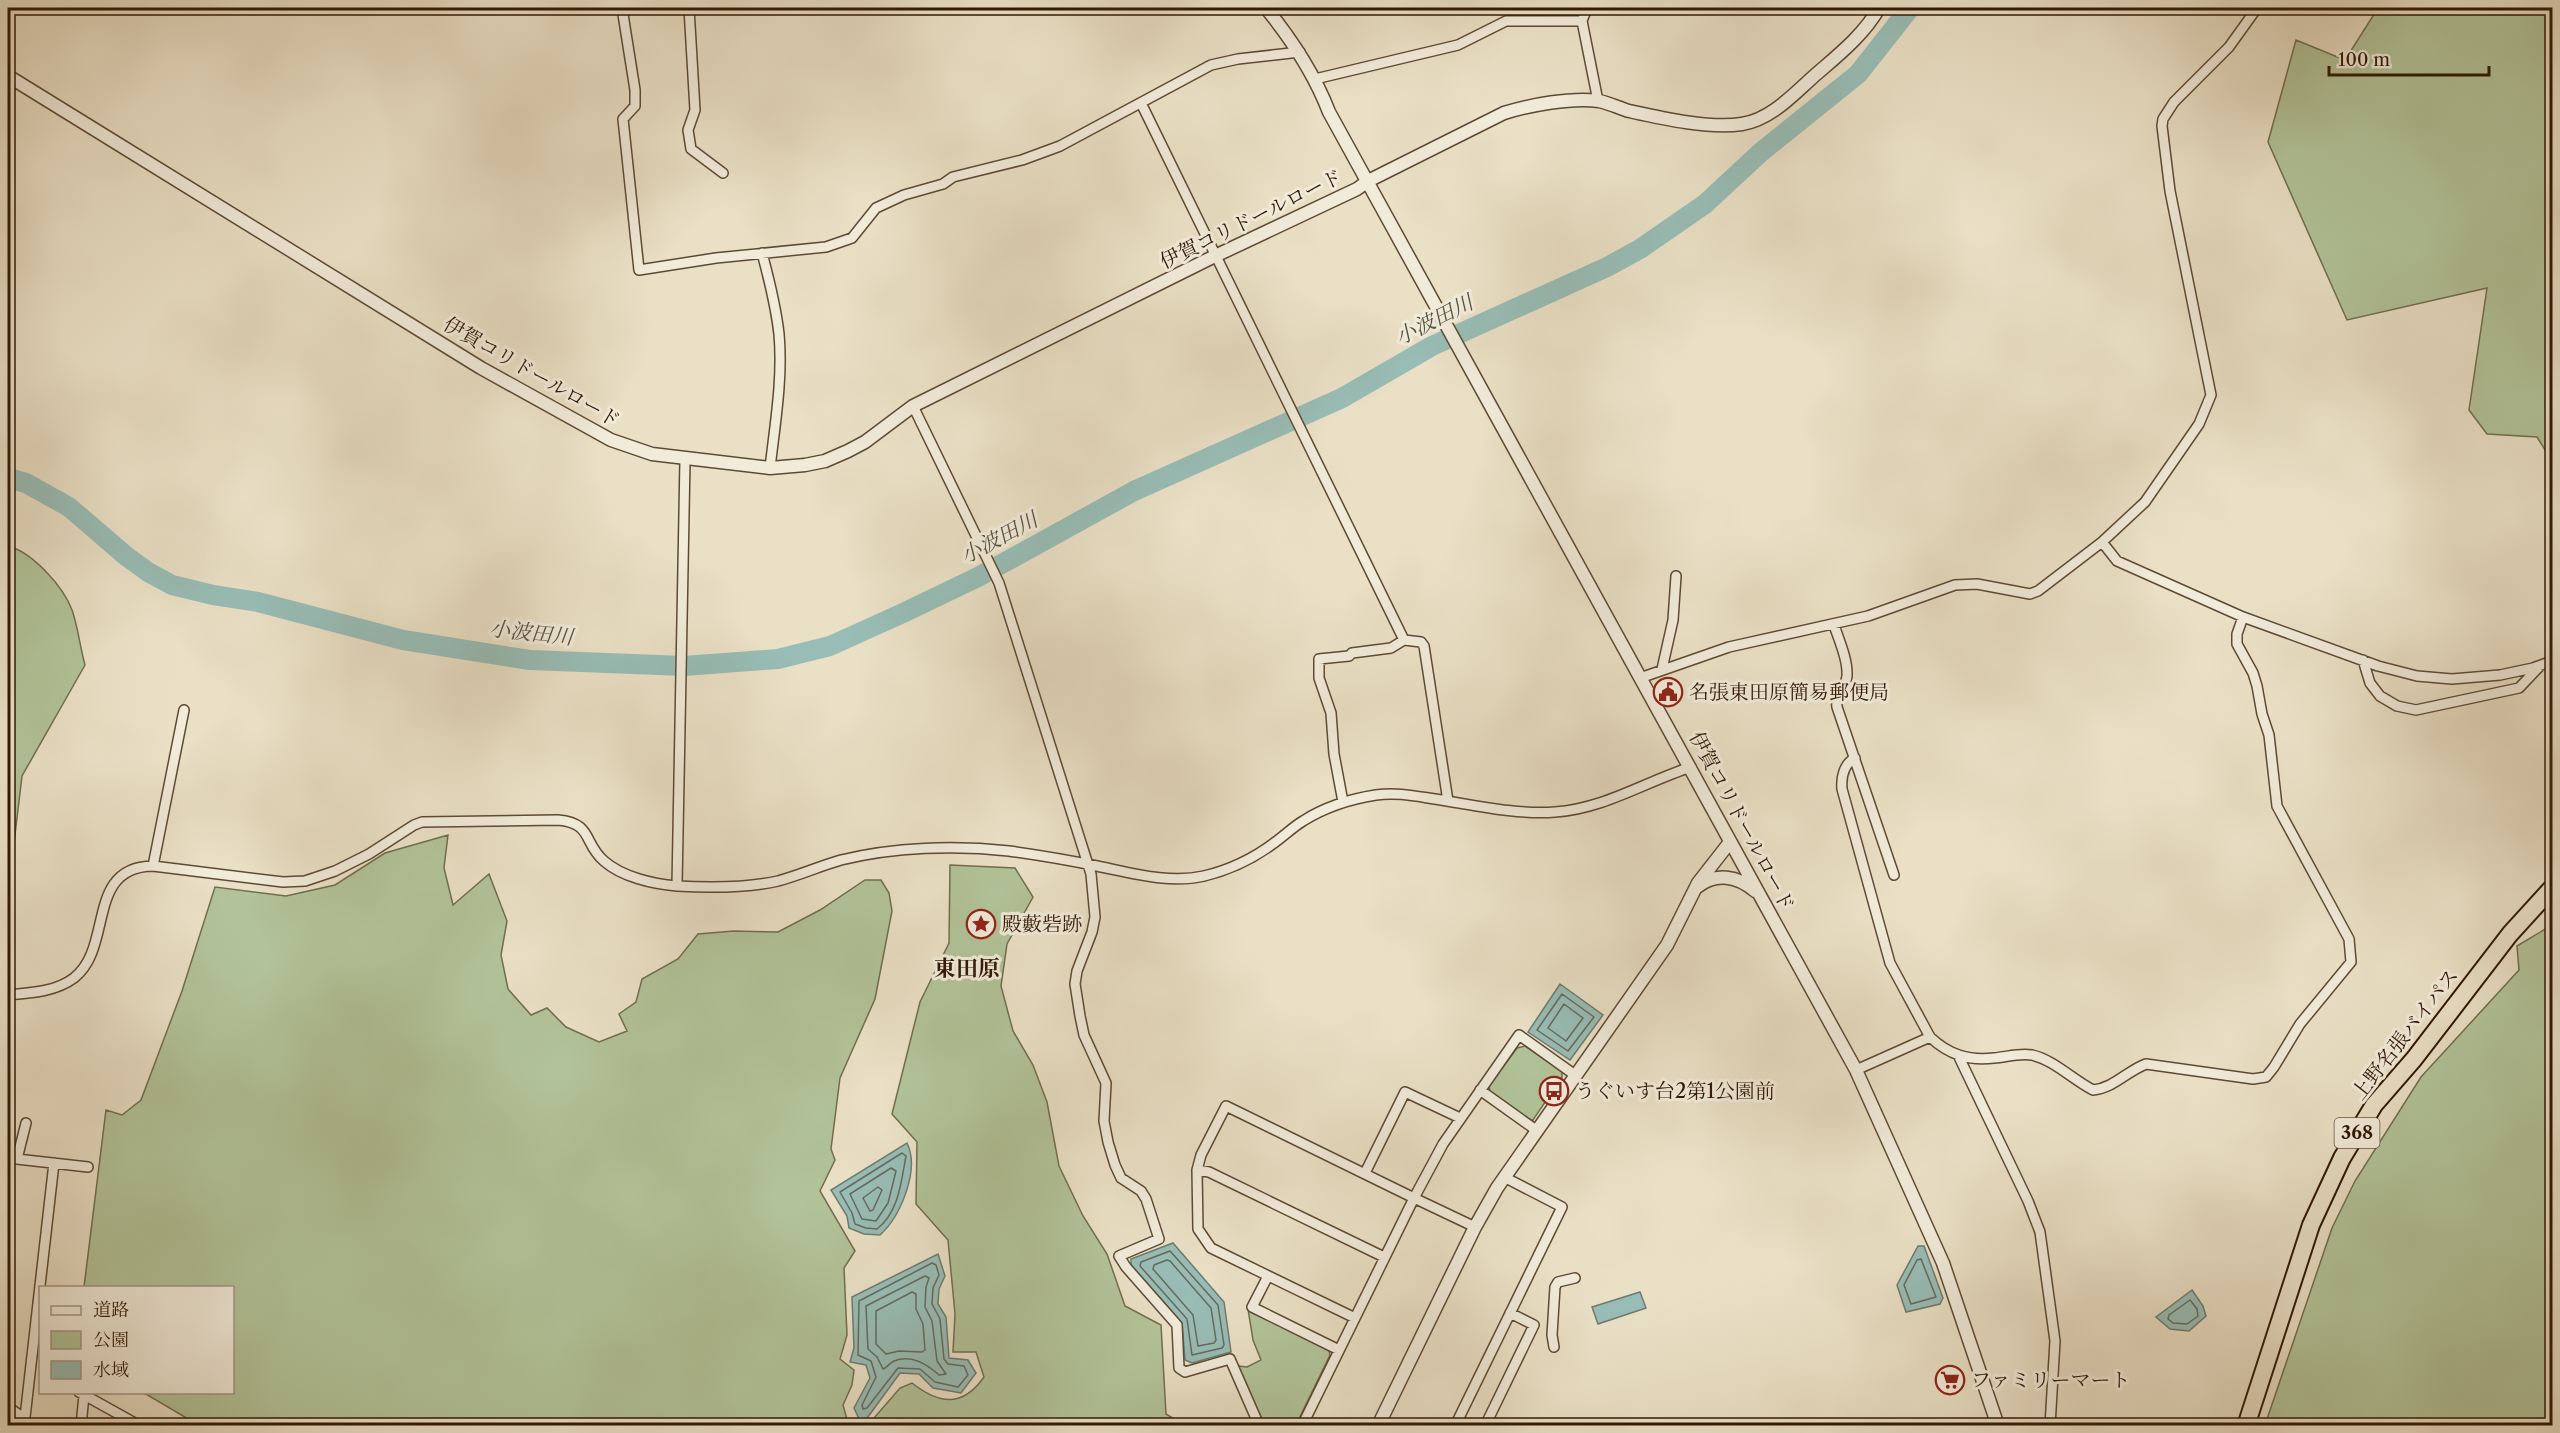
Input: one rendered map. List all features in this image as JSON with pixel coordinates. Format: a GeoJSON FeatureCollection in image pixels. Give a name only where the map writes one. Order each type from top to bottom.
{"type":"FeatureCollection","features":[{"type":"Feature","properties":{"kind":"highway","name":"上野名張バイパス"},"geometry":{"type":"LineString","coordinates":[[2246,1425],[2311,1226],[2342,1158],[2374,1105],[2414,1059],[2510,934],[2553,888]]}},
{"type":"Feature","properties":{"kind":"street"},"geometry":{"type":"LineString","coordinates":[[622,8],[635,90],[635,106],[623,119],[639,270],[762,253],[826,247],[852,238],[876,208],[904,195],[943,184],[953,177],[1047,151],[1211,65],[1238,59],[1300,52]]}},
{"type":"Feature","properties":{"kind":"street"},"geometry":{"type":"LineString","coordinates":[[689,8],[694,110],[688,130],[691,150],[723,173]]}},
{"type":"Feature","properties":{"kind":"street"},"geometry":{"type":"LineString","coordinates":[[1266,8],[1300,52],[1329,112],[1368,181],[1504,113],[1526,106],[1598,101],[1628,110],[1678,120],[1720,125],[1743,124],[1768,114],[1814,76],[1848,46],[1872,20],[1879,8]]}},
{"type":"Feature","properties":{"kind":"street"},"geometry":{"type":"LineString","coordinates":[[1587,8],[1582,21],[1598,101]]}},
{"type":"Feature","properties":{"kind":"street"},"geometry":{"type":"LineString","coordinates":[[1640,678],[1729,647],[1868,616],[1965,583],[2030,594],[2047,585],[2102,542],[2145,502],[2199,424],[2211,395],[2170,191],[2163,119],[2174,102],[2229,47],[2257,8]]}},
{"type":"Feature","properties":{"kind":"street"},"geometry":{"type":"LineString","coordinates":[[1315,79],[1458,45],[1506,21],[1582,21]]}},
{"type":"Feature","properties":{"kind":"street","name":"伊賀コリドールロード"},"geometry":{"type":"LineString","coordinates":[[8,76],[481,368],[575,422],[629,447],[652,454],[685,460],[770,468],[825,461],[848,451],[865,442],[913,406],[1215,256],[1358,189],[1368,181],[1856,1070],[1943,1263],[1998,1425]]}},
{"type":"Feature","properties":{"kind":"street"},"geometry":{"type":"LineString","coordinates":[[1141,103],[1404,640]]}},
{"type":"Feature","properties":{"kind":"street"},"geometry":{"type":"LineString","coordinates":[[762,253],[772,292],[779,335],[779,377],[770,468]]}},
{"type":"Feature","properties":{"kind":"street"},"geometry":{"type":"LineString","coordinates":[[913,406],[999,583],[1091,874],[1095,917],[1092,932],[1075,978],[1080,1016],[1084,1035],[1106,1083],[1104,1120],[1115,1165],[1121,1178],[1141,1191],[1146,1199],[1159,1239],[1119,1256],[1177,1325],[1179,1368],[1185,1371],[1230,1359],[1258,1423],[1264,1425]]}},
{"type":"Feature","properties":{"kind":"street"},"geometry":{"type":"LineString","coordinates":[[677,886],[685,460]]}},
{"type":"Feature","properties":{"kind":"street"},"geometry":{"type":"LineString","coordinates":[[2102,542],[2117,561],[2243,617],[2363,660],[2417,676],[2452,679],[2500,675],[2553,661]]}},
{"type":"Feature","properties":{"kind":"street"},"geometry":{"type":"LineString","coordinates":[[1662,669],[1673,620],[1676,576]]}},
{"type":"Feature","properties":{"kind":"street"},"geometry":{"type":"LineString","coordinates":[[1855,759],[1849,762],[1845,770],[1842,789],[1890,963],[1930,1037],[1947,1051],[1959,1057],[1994,1058],[2013,1054],[2032,1056],[2050,1062],[2073,1080],[2092,1090],[2112,1085],[2136,1067],[2146,1064],[2253,1078],[2266,1077],[2321,995],[2351,962],[2349,939],[2277,806],[2269,735],[2262,714],[2258,686],[2237,644],[2237,634],[2243,617]]}},
{"type":"Feature","properties":{"kind":"street"},"geometry":{"type":"LineString","coordinates":[[1834,625],[1847,679],[1837,696],[1837,707],[1894,874]]}},
{"type":"Feature","properties":{"kind":"street"},"geometry":{"type":"LineString","coordinates":[[1343,802],[1334,754],[1331,713],[1319,678],[1319,659],[1391,648],[1404,640],[1421,642],[1424,646],[1448,801]]}},
{"type":"Feature","properties":{"kind":"street"},"geometry":{"type":"LineString","coordinates":[[2363,660],[2370,683],[2380,696],[2397,706],[2416,710],[2519,688],[2541,665]]}},
{"type":"Feature","properties":{"kind":"street"},"geometry":{"type":"LineString","coordinates":[[153,866],[184,710]]}},
{"type":"Feature","properties":{"kind":"street"},"geometry":{"type":"LineString","coordinates":[[8,995],[48,990],[74,978],[90,957],[114,882],[132,869],[153,866],[293,882],[317,879],[369,854],[422,822],[569,821],[582,828],[599,856],[615,868],[648,881],[677,886],[746,886],[774,882],[867,855],[962,848],[1009,851],[1153,877],[1178,879],[1205,876],[1240,863],[1260,853],[1299,823],[1343,802],[1387,794],[1539,812],[1576,810],[1606,801],[1661,777],[1691,767]]}},
{"type":"Feature","properties":{"kind":"street"},"geometry":{"type":"LineString","coordinates":[[1378,1425],[1475,1227],[1504,1177],[1668,945],[1693,891],[1730,842]]}},
{"type":"Feature","properties":{"kind":"street"},"geometry":{"type":"LineString","coordinates":[[1693,891],[1703,882],[1729,877],[1743,882],[1758,894]]}},
{"type":"Feature","properties":{"kind":"street"},"geometry":{"type":"LineString","coordinates":[[1302,1425],[1384,1257],[1443,1144],[1519,1035],[1575,1075]]}},
{"type":"Feature","properties":{"kind":"street"},"geometry":{"type":"LineString","coordinates":[[1856,1070],[1930,1037]]}},
{"type":"Feature","properties":{"kind":"street"},"geometry":{"type":"LineString","coordinates":[[1959,1057],[2028,1201],[2040,1232],[2055,1341],[2050,1425]]}},
{"type":"Feature","properties":{"kind":"street"},"geometry":{"type":"LineString","coordinates":[[1480,1090],[1536,1130]]}},
{"type":"Feature","properties":{"kind":"street"},"geometry":{"type":"LineString","coordinates":[[1365,1173],[1406,1092],[1460,1118]]}},
{"type":"Feature","properties":{"kind":"street"},"geometry":{"type":"LineString","coordinates":[[1355,1318],[1211,1248],[1198,1229],[1197,1170],[1201,1155],[1226,1106],[1475,1227]]}},
{"type":"Feature","properties":{"kind":"street"},"geometry":{"type":"LineString","coordinates":[[26,1123],[13,1158],[88,1167]]}},
{"type":"Feature","properties":{"kind":"street"},"geometry":{"type":"LineString","coordinates":[[40,1286],[54,1163]]}},
{"type":"Feature","properties":{"kind":"street"},"geometry":{"type":"LineString","coordinates":[[1197,1170],[1209,1172],[1384,1257]]}},
{"type":"Feature","properties":{"kind":"street"},"geometry":{"type":"LineString","coordinates":[[1455,1425],[1562,1207],[1504,1177]]}},
{"type":"Feature","properties":{"kind":"street"},"geometry":{"type":"LineString","coordinates":[[1268,1276],[1252,1307],[1339,1350]]}},
{"type":"Feature","properties":{"kind":"street"},"geometry":{"type":"LineString","coordinates":[[1554,1347],[1552,1335],[1555,1287],[1558,1282],[1575,1278]]}},
{"type":"Feature","properties":{"kind":"street"},"geometry":{"type":"LineString","coordinates":[[24,1422],[39,1297]]}},
{"type":"Feature","properties":{"kind":"street"},"geometry":{"type":"LineString","coordinates":[[1510,1313],[1552,1335]]}},
{"type":"Feature","properties":{"kind":"street"},"geometry":{"type":"LineString","coordinates":[[1485,1425],[1534,1325]]}},
{"type":"Feature","properties":{"kind":"street"},"geometry":{"type":"LineString","coordinates":[[31,1368],[39,1372]]}},
{"type":"Feature","properties":{"kind":"street"},"geometry":{"type":"LineString","coordinates":[[81,1425],[81,1394],[140,1425]]}},
{"type":"Feature","properties":{"kind":"street"},"geometry":{"type":"LineString","coordinates":[[8,1407],[24,1422]]}},
{"type":"Feature","properties":{"kind":"green space"},"geometry":{"type":"Polygon","coordinates":[[[2378,8],[2552,8],[2552,461],[2537,437],[2487,434],[2469,410],[2487,288],[2347,320],[2268,142],[2296,40],[2345,60],[2378,8]]]}},
{"type":"Feature","properties":{"kind":"green space"},"geometry":{"type":"Polygon","coordinates":[[[8,546],[27,555],[46,571],[62,591],[72,610],[85,665],[22,776],[14,843],[8,845],[8,546]]]}},
{"type":"Feature","properties":{"kind":"green space"},"geometry":{"type":"Polygon","coordinates":[[[448,835],[444,868],[453,905],[489,874],[507,921],[501,955],[508,989],[531,1015],[547,1008],[566,1027],[599,1042],[627,1031],[619,1014],[636,1002],[642,979],[678,959],[698,934],[734,931],[778,932],[820,910],[865,880],[881,880],[889,893],[892,911],[875,999],[840,1078],[831,1149],[835,1160],[820,1191],[855,1251],[844,1268],[847,1335],[840,1359],[854,1370],[852,1385],[843,1405],[848,1423],[854,1425],[200,1426],[146,1394],[234,1394],[234,1286],[84,1286],[106,1110],[122,1115],[141,1100],[182,991],[215,887],[286,896],[335,885],[385,853],[448,835]]]}},
{"type":"Feature","properties":{"kind":"green space"},"geometry":{"type":"Polygon","coordinates":[[[950,865],[1015,868],[1033,897],[1007,944],[1001,986],[1013,1031],[1033,1065],[1047,1102],[1059,1166],[1083,1216],[1107,1254],[1125,1306],[1161,1325],[1166,1414],[1184,1425],[868,1425],[900,1388],[912,1383],[932,1396],[951,1400],[968,1394],[984,1377],[976,1352],[953,1352],[955,1314],[948,1240],[916,1204],[917,1142],[892,1114],[920,1002],[949,943],[950,865]]]}},
{"type":"Feature","properties":{"kind":"green space"},"geometry":{"type":"Polygon","coordinates":[[[2552,925],[2552,1425],[2265,1425],[2332,1228],[2355,1181],[2421,1077],[2519,970],[2517,946],[2552,925]]]}},
{"type":"Feature","properties":{"kind":"green space"},"geometry":{"type":"Polygon","coordinates":[[[1525,1046],[1562,1071],[1562,1077],[1533,1120],[1529,1120],[1490,1092],[1489,1086],[1517,1048],[1525,1046]]]}},
{"type":"Feature","properties":{"kind":"green space"},"geometry":{"type":"Polygon","coordinates":[[[1248,1309],[1328,1347],[1330,1355],[1296,1425],[1274,1425],[1262,1420],[1238,1366],[1247,1367],[1261,1360],[1253,1340],[1248,1309]]]}},
{"type":"Feature","properties":{"kind":"water"},"geometry":{"type":"Polygon","coordinates":[[[1560,984],[1603,1015],[1570,1060],[1528,1032],[1560,984]]]}},
{"type":"Feature","properties":{"kind":"water"},"geometry":{"type":"Polygon","coordinates":[[[907,1143],[911,1166],[910,1179],[901,1204],[888,1227],[880,1235],[864,1234],[849,1228],[847,1216],[831,1190],[907,1143]]]}},
{"type":"Feature","properties":{"kind":"water"},"geometry":{"type":"Polygon","coordinates":[[[1173,1243],[1224,1302],[1231,1352],[1192,1363],[1185,1360],[1182,1323],[1131,1265],[1131,1259],[1173,1243]]]}},
{"type":"Feature","properties":{"kind":"water"},"geometry":{"type":"Polygon","coordinates":[[[1918,1246],[1924,1246],[1943,1298],[1940,1304],[1906,1312],[1897,1285],[1918,1246]]]}},
{"type":"Feature","properties":{"kind":"water"},"geometry":{"type":"Polygon","coordinates":[[[938,1254],[945,1276],[939,1289],[938,1304],[946,1317],[949,1358],[968,1360],[976,1373],[961,1393],[933,1388],[919,1374],[900,1373],[862,1425],[854,1408],[870,1378],[866,1365],[850,1362],[854,1348],[852,1297],[938,1254]]]}},
{"type":"Feature","properties":{"kind":"water"},"geometry":{"type":"Polygon","coordinates":[[[2192,1290],[2203,1306],[2206,1316],[2189,1331],[2170,1329],[2156,1317],[2192,1290]]]}},
{"type":"Feature","properties":{"kind":"water"},"geometry":{"type":"Polygon","coordinates":[[[1640,1292],[1646,1308],[1598,1324],[1592,1307],[1640,1292]]]}},
{"type":"Feature","properties":{"kind":"waterway","name":"小波田川"},"geometry":{"type":"LineString","coordinates":[[8,478],[26,483],[69,507],[126,556],[148,572],[172,585],[213,595],[258,602],[403,640],[530,660],[684,666],[778,659],[830,646],[903,613],[978,577],[1134,491],[1342,398],[1432,346],[1607,267],[1640,249],[1705,204],[1761,152],[1858,74],[1910,8]]}},
{"type":"Feature","properties":{"kind":"place","name":"名張東田原簡易郵便局"},"geometry":{"type":"Point","coordinates":[1668,692]}},
{"type":"Feature","properties":{"kind":"place","name":"殿藪砦跡"},"geometry":{"type":"Point","coordinates":[981,924]}},
{"type":"Feature","properties":{"kind":"place","name":"うぐいす台2第1公園前"},"geometry":{"type":"Point","coordinates":[1554,1091]}},
{"type":"Feature","properties":{"kind":"place","name":"ファミリーマート"},"geometry":{"type":"Point","coordinates":[1950,1380]}},
{"type":"Feature","properties":{"kind":"district","name":"東田原"},"geometry":{"type":"Point","coordinates":[967,968]}}]}
